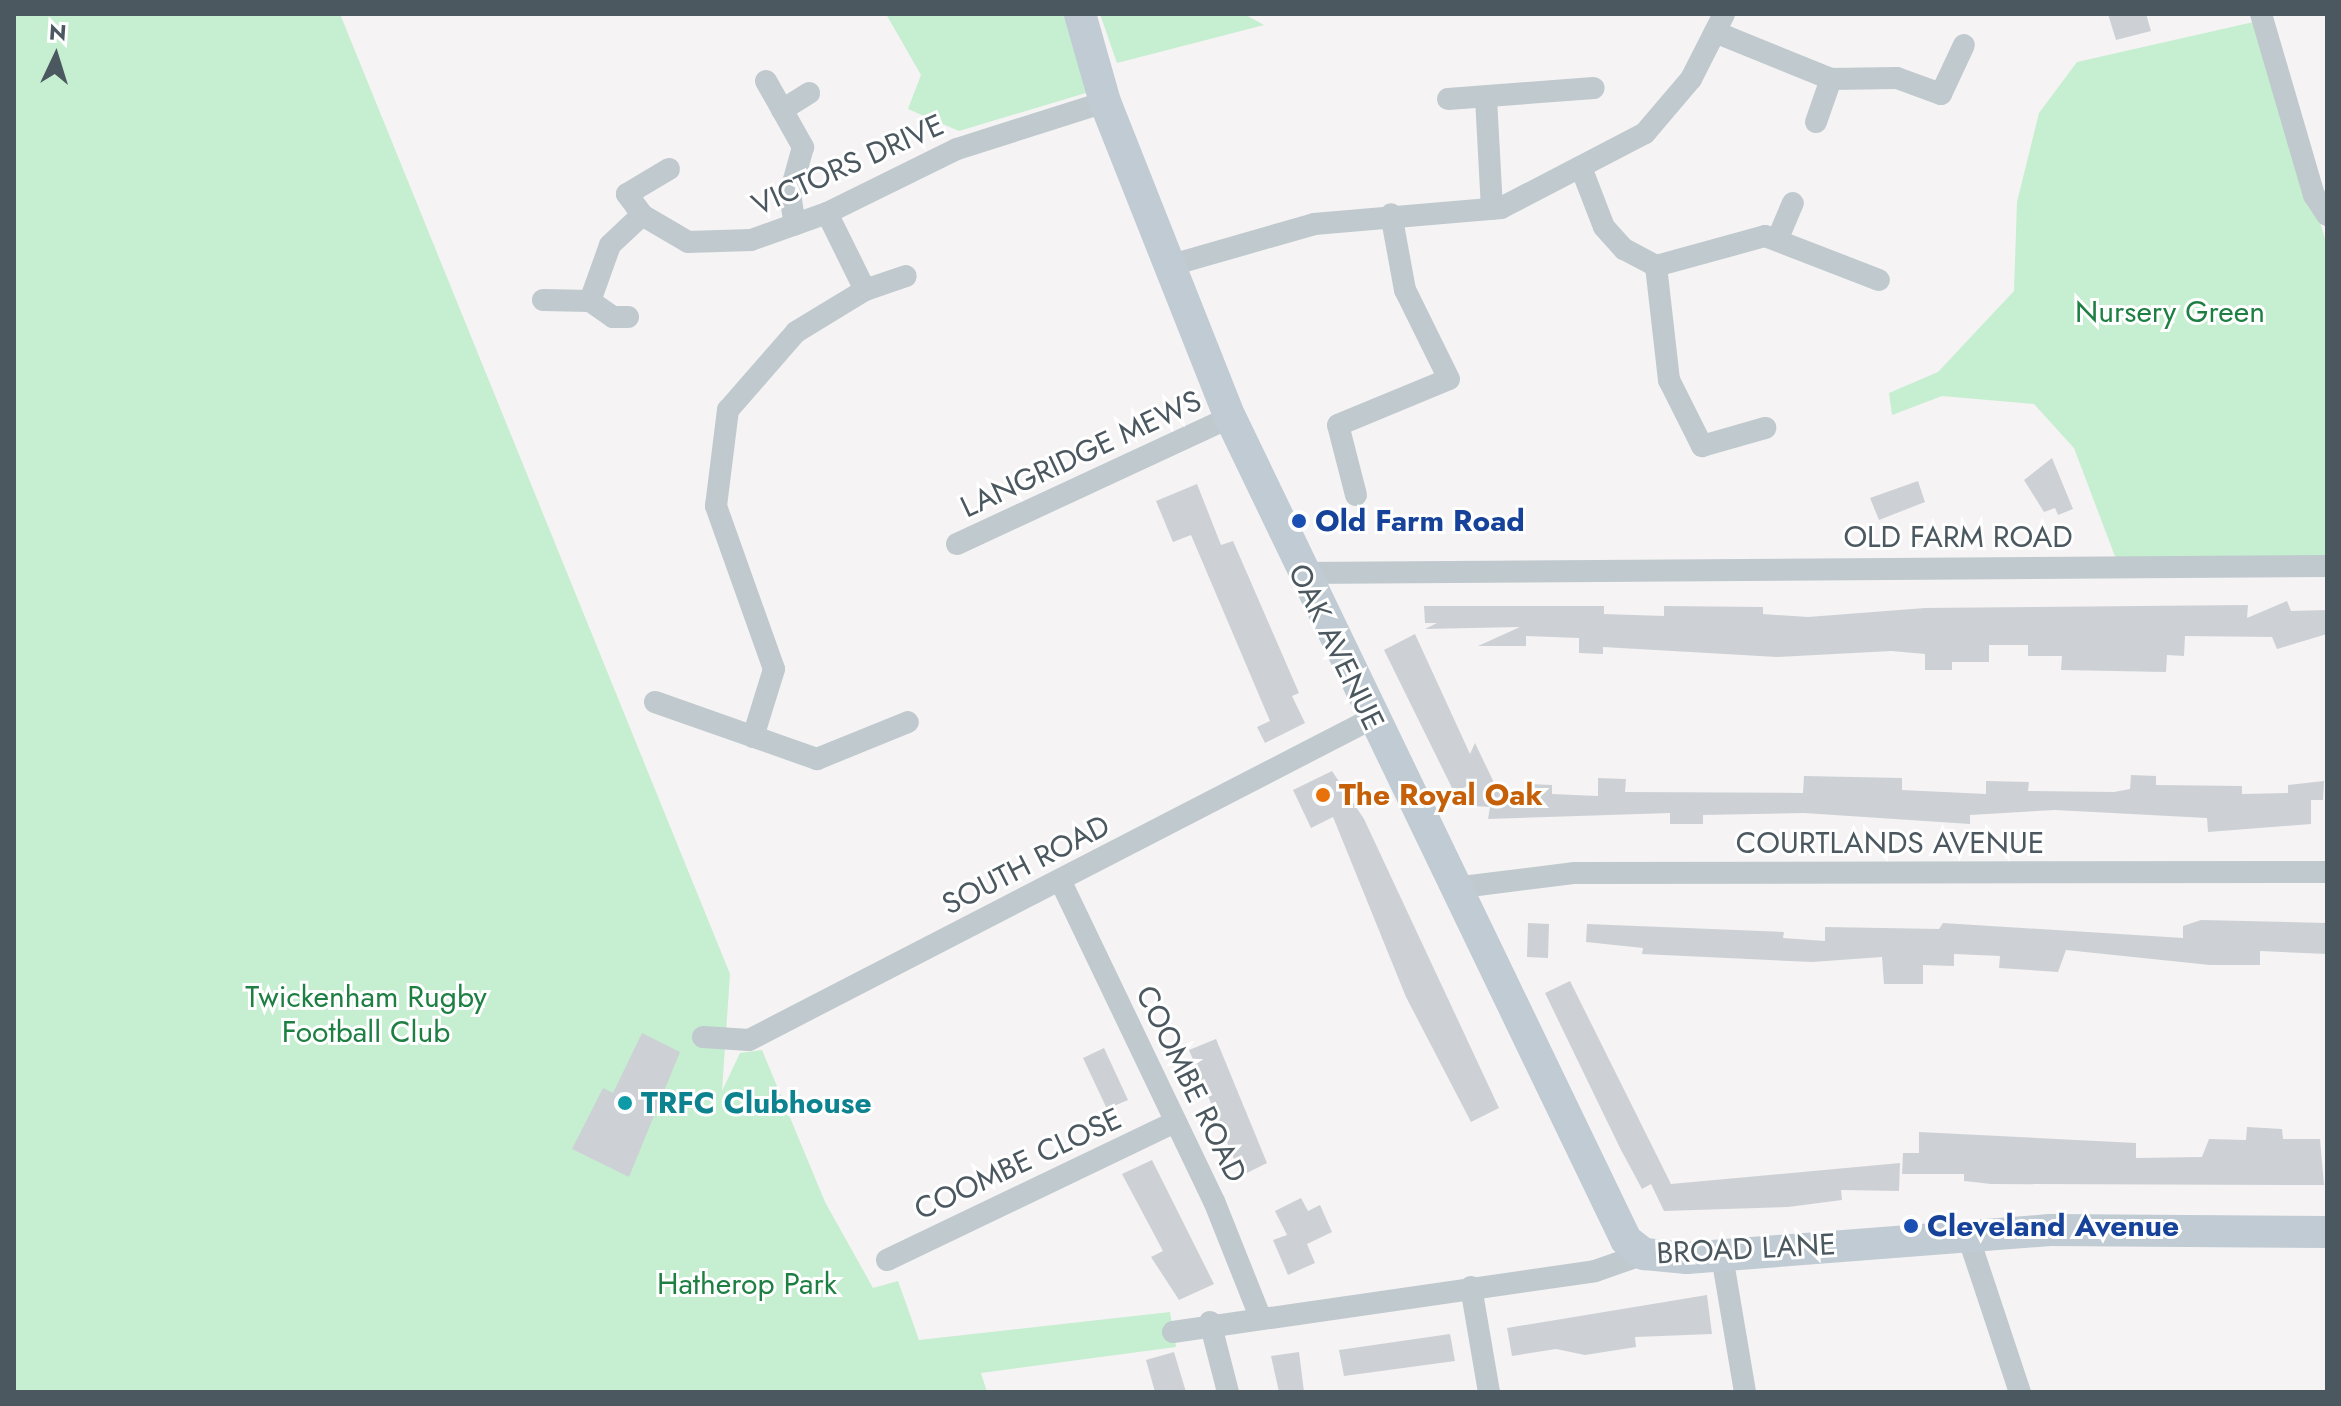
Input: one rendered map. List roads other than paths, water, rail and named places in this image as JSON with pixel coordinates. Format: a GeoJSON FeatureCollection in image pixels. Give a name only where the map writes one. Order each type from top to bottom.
{"type":"FeatureCollection","features":[{"type":"Feature","properties":{"kind":"street","name":"OAK AVENUE"},"geometry":{"type":"LineString","coordinates":[[1080,14],[1105,102],[1168,266],[1230,417],[1300,573],[1614,1223],[1644,1254]]}},
{"type":"Feature","properties":{"kind":"street"},"geometry":{"type":"LineString","coordinates":[[2261,14],[2312,189],[2327,215]]}},
{"type":"Feature","properties":{"kind":"street"},"geometry":{"type":"LineString","coordinates":[[1168,266],[1256,236],[1391,214],[1492,209],[1582,170],[1645,133],[1691,79],[1720,23],[1831,79],[1897,78],[1941,94],[1964,45]]}},
{"type":"Feature","properties":{"kind":"street"},"geometry":{"type":"LineString","coordinates":[[1816,122],[1831,79]]}},
{"type":"Feature","properties":{"kind":"street"},"geometry":{"type":"LineString","coordinates":[[766,81],[803,147],[790,194],[795,225]]}},
{"type":"Feature","properties":{"kind":"street"},"geometry":{"type":"LineString","coordinates":[[1448,99],[1594,88]]}},
{"type":"Feature","properties":{"kind":"street"},"geometry":{"type":"LineString","coordinates":[[782,110],[809,93]]}},
{"type":"Feature","properties":{"kind":"street"},"geometry":{"type":"LineString","coordinates":[[1486,98],[1492,209]]}},
{"type":"Feature","properties":{"kind":"street","name":"VICTORS DRIVE"},"geometry":{"type":"LineString","coordinates":[[642,215],[688,242],[751,240],[827,213],[957,149],[1105,102]]}},
{"type":"Feature","properties":{"kind":"street"},"geometry":{"type":"LineString","coordinates":[[590,301],[610,245],[642,215],[627,194],[669,169]]}},
{"type":"Feature","properties":{"kind":"street"},"geometry":{"type":"LineString","coordinates":[[1582,170],[1604,227],[1624,249],[1656,266],[1753,236],[1778,238],[1879,280]]}},
{"type":"Feature","properties":{"kind":"street"},"geometry":{"type":"LineString","coordinates":[[1778,238],[1793,203]]}},
{"type":"Feature","properties":{"kind":"street"},"geometry":{"type":"LineString","coordinates":[[827,213],[865,290]]}},
{"type":"Feature","properties":{"kind":"street"},"geometry":{"type":"LineString","coordinates":[[1356,495],[1338,425],[1449,379],[1405,290],[1391,214]]}},
{"type":"Feature","properties":{"kind":"street"},"geometry":{"type":"LineString","coordinates":[[1656,266],[1669,380],[1702,446],[1765,428]]}},
{"type":"Feature","properties":{"kind":"street"},"geometry":{"type":"LineString","coordinates":[[753,737],[774,669],[716,506],[728,410],[774,351],[865,290],[906,276]]}},
{"type":"Feature","properties":{"kind":"street"},"geometry":{"type":"LineString","coordinates":[[543,300],[590,301],[613,317],[628,317]]}},
{"type":"Feature","properties":{"kind":"street","name":"LANGRIDGE MEWS"},"geometry":{"type":"LineString","coordinates":[[957,544],[1230,417]]}},
{"type":"Feature","properties":{"kind":"street","name":"OLD FARM ROAD"},"geometry":{"type":"LineString","coordinates":[[1300,573],[2327,566]]}},
{"type":"Feature","properties":{"kind":"street"},"geometry":{"type":"LineString","coordinates":[[655,702],[817,759],[908,722]]}},
{"type":"Feature","properties":{"kind":"street","name":"SOUTH ROAD"},"geometry":{"type":"LineString","coordinates":[[703,1037],[749,1040],[1061,882],[1371,719]]}},
{"type":"Feature","properties":{"kind":"street","name":"COURTLANDS AVENUE"},"geometry":{"type":"LineString","coordinates":[[1454,888],[1575,873],[2327,872]]}},
{"type":"Feature","properties":{"kind":"street","name":"COOMBE ROAD"},"geometry":{"type":"LineString","coordinates":[[1061,882],[1175,1122],[1259,1314]]}},
{"type":"Feature","properties":{"kind":"street","name":"COOMBE CLOSE"},"geometry":{"type":"LineString","coordinates":[[887,1260],[1175,1122]]}},
{"type":"Feature","properties":{"kind":"street","name":"BROAD LANE"},"geometry":{"type":"LineString","coordinates":[[1173,1332],[1259,1314],[1595,1271],[1644,1254],[1722,1256],[1967,1233],[2327,1232]]}},
{"type":"Feature","properties":{"kind":"street"},"geometry":{"type":"LineString","coordinates":[[1967,1233],[2020,1392]]}},
{"type":"Feature","properties":{"kind":"street"},"geometry":{"type":"LineString","coordinates":[[1722,1256],[1745,1392]]}},
{"type":"Feature","properties":{"kind":"street"},"geometry":{"type":"LineString","coordinates":[[1471,1287],[1489,1392]]}},
{"type":"Feature","properties":{"kind":"street"},"geometry":{"type":"LineString","coordinates":[[1210,1322],[1228,1392]]}},
{"type":"Feature","properties":{"kind":"place","name":"Old Farm Road"},"geometry":{"type":"Point","coordinates":[1299,521]}},
{"type":"Feature","properties":{"kind":"place","name":"The Royal Oak"},"geometry":{"type":"Point","coordinates":[1323,795]}},
{"type":"Feature","properties":{"kind":"place","name":"TRFC Clubhouse"},"geometry":{"type":"Point","coordinates":[625,1103]}},
{"type":"Feature","properties":{"kind":"place","name":"Cleveland Avenue"},"geometry":{"type":"Point","coordinates":[1911,1226]}},
{"type":"Feature","properties":{"kind":"park label","name":"Nursery Green"},"geometry":{"type":"Point","coordinates":[2170,312]}},
{"type":"Feature","properties":{"kind":"park label","name":"Twickenham Rugby Football Club"},"geometry":{"type":"Point","coordinates":[366,1014]}},
{"type":"Feature","properties":{"kind":"park label","name":"Hatherop Park"},"geometry":{"type":"Point","coordinates":[747,1284]}}]}
